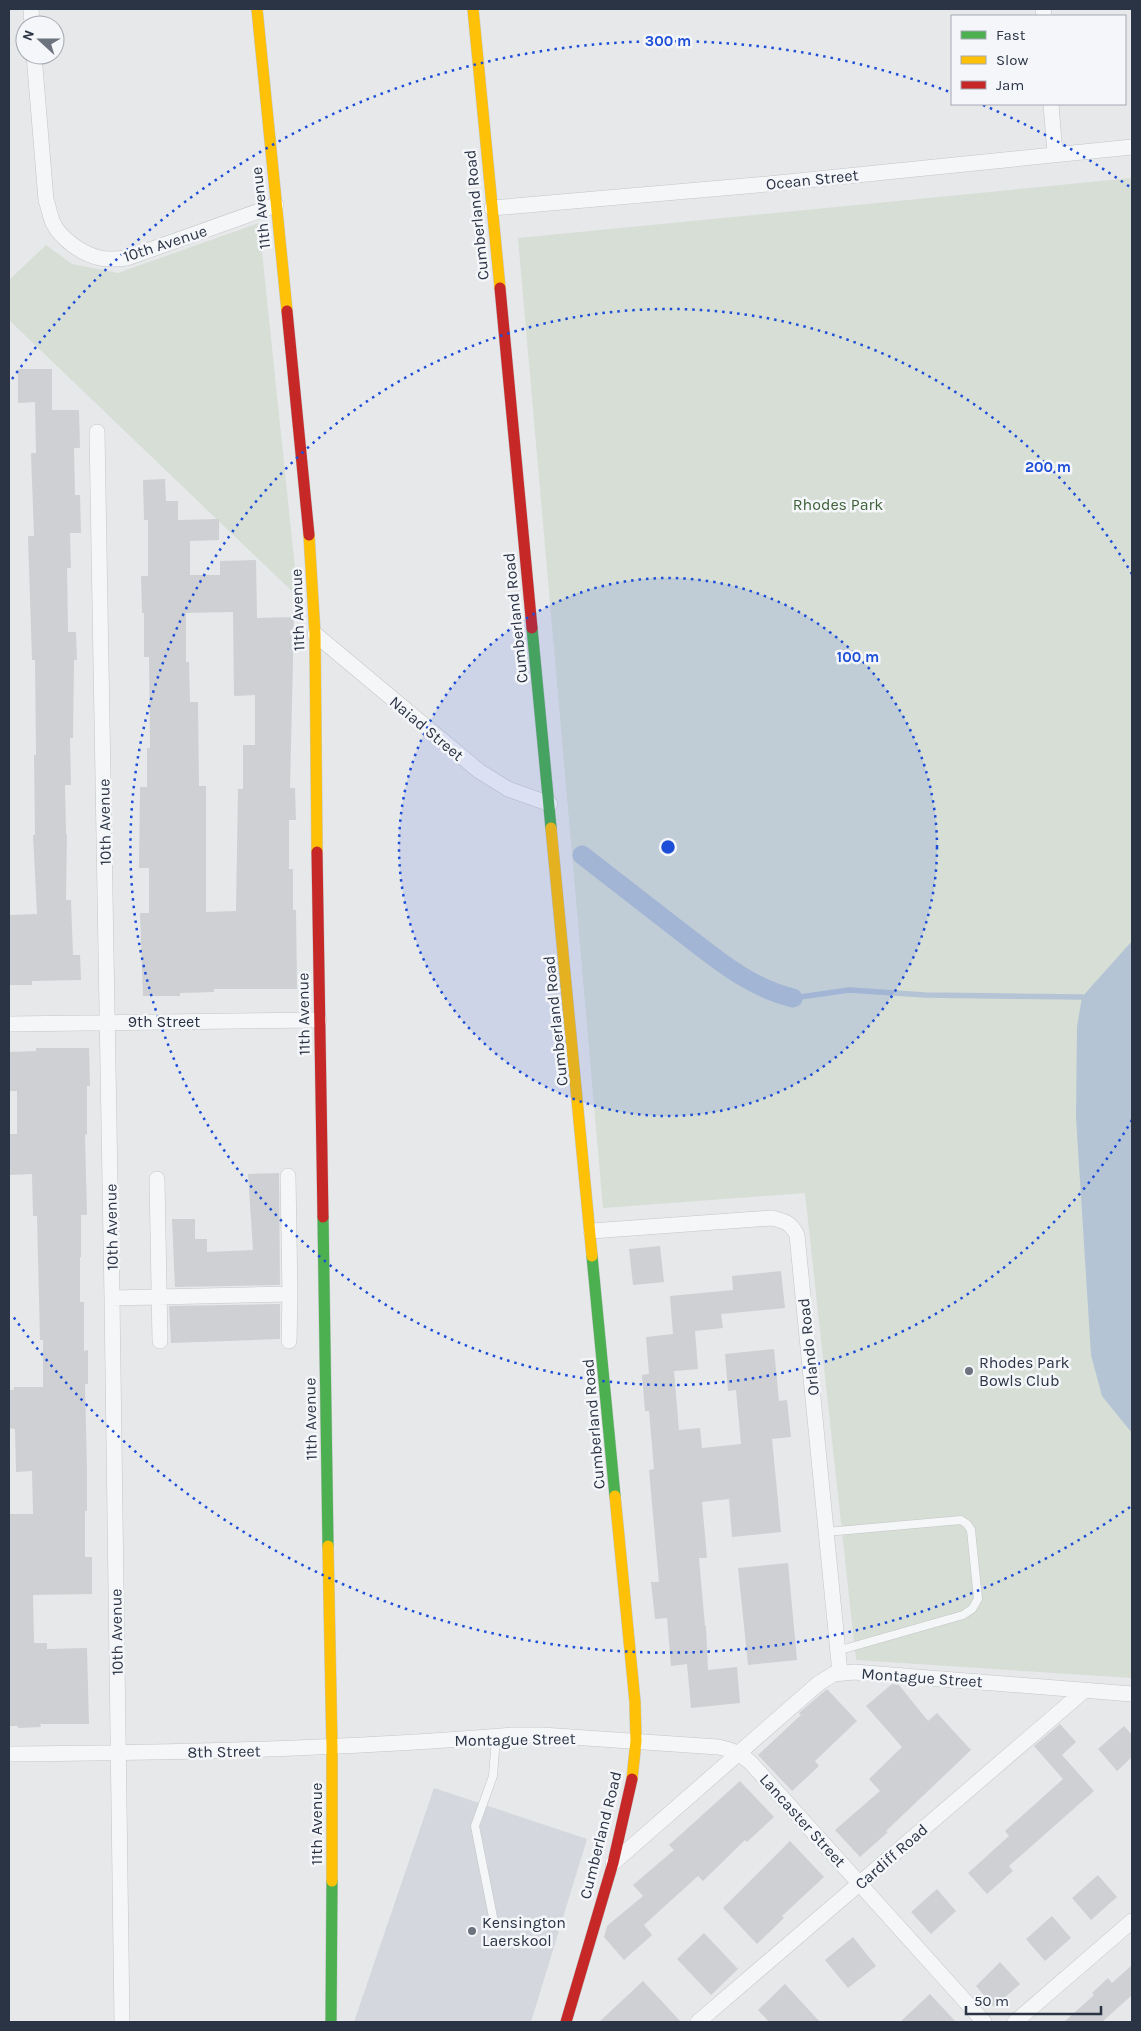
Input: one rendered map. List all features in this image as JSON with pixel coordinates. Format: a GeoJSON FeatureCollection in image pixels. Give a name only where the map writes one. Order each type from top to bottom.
{"type":"FeatureCollection","features":[{"type":"Feature","properties":{"kind":"street","name":"11th Avenue"},"geometry":{"type":"LineString","coordinates":[[257,9],[311,560],[315,634],[319,1020],[332,1748],[332,2022]]}},
{"type":"Feature","properties":{"kind":"street","name":"Cumberland Road"},"geometry":{"type":"LineString","coordinates":[[473,9],[635,1702],[636,1741],[631,1786],[612,1862],[566,2022]]}},
{"type":"Feature","properties":{"kind":"street","name":"10th Avenue"},"geometry":{"type":"LineString","coordinates":[[35,65],[46,200],[53,223],[61,235],[74,245],[98,258],[127,258],[276,206]]}},
{"type":"Feature","properties":{"kind":"street"},"geometry":{"type":"LineString","coordinates":[[1051,105],[1055,154]]}},
{"type":"Feature","properties":{"kind":"street","name":"Ocean Street"},"geometry":{"type":"LineString","coordinates":[[492,208],[768,184],[1132,147]]}},
{"type":"Feature","properties":{"kind":"street","name":"10th Avenue"},"geometry":{"type":"LineString","coordinates":[[97,432],[122,2022]]}},
{"type":"Feature","properties":{"kind":"street","name":"Naiad Street"},"geometry":{"type":"LineString","coordinates":[[315,634],[479,771],[508,789],[550,804]]}},
{"type":"Feature","properties":{"kind":"street","name":"9th Street"},"geometry":{"type":"LineString","coordinates":[[9,1024],[319,1020]]}},
{"type":"Feature","properties":{"kind":"street"},"geometry":{"type":"LineString","coordinates":[[288,1176],[289,1340]]}},
{"type":"Feature","properties":{"kind":"street"},"geometry":{"type":"LineString","coordinates":[[157,1179],[160,1341]]}},
{"type":"Feature","properties":{"kind":"street","name":"Orlando Road"},"geometry":{"type":"LineString","coordinates":[[591,1231],[772,1218],[789,1223],[797,1236],[840,1672]]}},
{"type":"Feature","properties":{"kind":"street"},"geometry":{"type":"LineString","coordinates":[[112,1298],[290,1294]]}},
{"type":"Feature","properties":{"kind":"street","name":"Montague Street"},"geometry":{"type":"LineString","coordinates":[[612,1862],[819,1683],[840,1672],[1132,1694]]}},
{"type":"Feature","properties":{"kind":"street","name":"Cardiff Road"},"geometry":{"type":"LineString","coordinates":[[698,2022],[1086,1690]]}},
{"type":"Feature","properties":{"kind":"street","name":"Montague Street"},"geometry":{"type":"LineString","coordinates":[[439,1740],[542,1735],[718,1747],[740,1753]]}},
{"type":"Feature","properties":{"kind":"street","name":"8th Street"},"geometry":{"type":"LineString","coordinates":[[9,1754],[332,1748],[439,1740]]}},
{"type":"Feature","properties":{"kind":"street","name":"Lancaster Street"},"geometry":{"type":"LineString","coordinates":[[740,1753],[860,1882],[984,2022]]}},
{"type":"Feature","properties":{"kind":"street"},"geometry":{"type":"LineString","coordinates":[[1014,2022],[1132,1921]]}},
{"type":"Feature","properties":{"kind":"lane"},"geometry":{"type":"LineString","coordinates":[[826,1532],[961,1520],[971,1530],[978,1600],[972,1609],[963,1615],[837,1651]]}},
{"type":"Feature","properties":{"kind":"lane"},"geometry":{"type":"LineString","coordinates":[[493,1917],[476,1826],[493,1776],[496,1737]]}},
{"type":"Feature","properties":{"kind":"shaded area","name":"Kensington Laerskool"},"geometry":{"type":"Polygon","coordinates":[[[434,1788],[587,1839],[531,2022],[354,2022],[434,1788]]]}},
{"type":"Feature","properties":{"kind":"green space","name":"Rhodes Park"},"geometry":{"type":"Polygon","coordinates":[[[1132,178],[1132,1678],[856,1660],[805,1193],[603,1208],[518,238],[1132,178]]]}},
{"type":"Feature","properties":{"kind":"green space"},"geometry":{"type":"Polygon","coordinates":[[[259,223],[298,597],[9,320],[9,280],[46,245],[72,264],[118,273],[259,223]]]}},
{"type":"Feature","properties":{"kind":"water"},"geometry":{"type":"Polygon","coordinates":[[[1132,941],[1132,1433],[1102,1396],[1091,1355],[1076,1117],[1077,1027],[1082,997],[1132,941]]]}},
{"type":"Feature","properties":{"kind":"building"},"geometry":{"type":"Polygon","coordinates":[[[18,369],[52,369],[52,410],[79,410],[80,448],[74,448],[75,495],[80,495],[81,533],[70,533],[71,568],[67,568],[68,632],[76,632],[77,660],[74,660],[73,738],[70,738],[71,785],[65,785],[67,834],[66,900],[71,900],[73,955],[80,955],[81,980],[32,981],[32,985],[9,985],[9,915],[37,914],[33,835],[35,835],[34,755],[36,755],[35,660],[32,660],[28,536],[34,536],[31,453],[36,453],[35,402],[18,403],[18,369]]]}},
{"type":"Feature","properties":{"kind":"building"},"geometry":{"type":"Polygon","coordinates":[[[165,479],[166,501],[178,501],[178,520],[219,519],[219,540],[190,541],[190,575],[220,575],[220,561],[256,560],[257,618],[294,617],[290,788],[295,788],[296,820],[289,820],[289,869],[293,869],[293,910],[296,910],[297,989],[214,989],[214,992],[180,993],[180,996],[143,996],[140,913],[149,913],[149,868],[139,868],[140,787],[147,787],[147,748],[150,748],[149,657],[144,657],[144,613],[142,613],[141,576],[148,576],[148,520],[144,520],[143,480],[165,479]],[[233,612],[186,613],[186,662],[189,662],[190,702],[198,702],[199,786],[206,786],[206,912],[236,911],[238,789],[243,789],[243,745],[255,745],[255,695],[234,696],[233,612]]]}},
{"type":"Feature","properties":{"kind":"building"},"geometry":{"type":"Polygon","coordinates":[[[36,1048],[89,1048],[90,1086],[87,1086],[87,1134],[85,1135],[87,1215],[81,1215],[80,1302],[84,1302],[84,1351],[88,1350],[88,1384],[85,1384],[87,1511],[85,1511],[85,1557],[92,1557],[92,1594],[33,1595],[34,1643],[47,1643],[47,1649],[87,1648],[89,1724],[40,1724],[41,1727],[18,1728],[18,1726],[9,1726],[9,1514],[33,1514],[32,1471],[16,1472],[15,1429],[9,1428],[9,1390],[14,1390],[14,1387],[43,1387],[43,1340],[40,1340],[37,1216],[33,1216],[32,1174],[9,1175],[9,1134],[17,1134],[17,1091],[9,1091],[9,1052],[36,1051],[36,1048]]]}},
{"type":"Feature","properties":{"kind":"building"},"geometry":{"type":"Polygon","coordinates":[[[279,1173],[280,1285],[175,1287],[172,1219],[195,1219],[195,1239],[207,1239],[207,1252],[253,1250],[248,1174],[279,1173]]]}},
{"type":"Feature","properties":{"kind":"building"},"geometry":{"type":"Polygon","coordinates":[[[660,1246],[664,1282],[633,1285],[629,1249],[660,1246]]]}},
{"type":"Feature","properties":{"kind":"building"},"geometry":{"type":"Polygon","coordinates":[[[781,1271],[785,1308],[721,1314],[723,1328],[695,1331],[698,1369],[674,1371],[679,1430],[700,1428],[702,1448],[741,1444],[736,1390],[728,1391],[725,1354],[774,1349],[779,1401],[787,1400],[791,1437],[772,1439],[781,1532],[732,1537],[729,1499],[702,1502],[707,1558],[699,1558],[706,1626],[708,1670],[737,1667],[740,1703],[691,1708],[687,1664],[671,1666],[667,1618],[655,1619],[651,1582],[659,1582],[649,1470],[654,1469],[649,1411],[645,1411],[642,1375],[649,1374],[646,1337],[673,1334],[670,1296],[733,1290],[732,1276],[781,1271]]]}},
{"type":"Feature","properties":{"kind":"building"},"geometry":{"type":"Polygon","coordinates":[[[280,1304],[280,1339],[171,1343],[169,1306],[280,1304]]]}},
{"type":"Feature","properties":{"kind":"building"},"geometry":{"type":"Polygon","coordinates":[[[788,1563],[797,1660],[748,1665],[738,1568],[788,1563]]]}},
{"type":"Feature","properties":{"kind":"building"},"geometry":{"type":"Polygon","coordinates":[[[892,1684],[899,1685],[928,1721],[937,1713],[971,1750],[860,1857],[835,1830],[880,1791],[869,1779],[902,1747],[866,1706],[892,1684]]]}},
{"type":"Feature","properties":{"kind":"building"},"geometry":{"type":"Polygon","coordinates":[[[827,1689],[857,1721],[815,1761],[819,1766],[792,1791],[758,1755],[801,1715],[799,1713],[827,1689]]]}},
{"type":"Feature","properties":{"kind":"building"},"geometry":{"type":"Polygon","coordinates":[[[1060,1724],[1076,1742],[1062,1755],[1094,1791],[1009,1866],[1013,1871],[987,1894],[968,1873],[1009,1836],[1005,1831],[1063,1779],[1034,1746],[1060,1724]]]}},
{"type":"Feature","properties":{"kind":"building"},"geometry":{"type":"Polygon","coordinates":[[[1124,1726],[1132,1735],[1132,1757],[1117,1771],[1098,1749],[1124,1726]]]}},
{"type":"Feature","properties":{"kind":"building"},"geometry":{"type":"Polygon","coordinates":[[[740,1781],[774,1817],[747,1842],[745,1840],[703,1881],[698,1876],[644,1925],[652,1935],[624,1960],[604,1937],[607,1926],[643,1896],[633,1885],[674,1850],[669,1845],[740,1781]]]}},
{"type":"Feature","properties":{"kind":"building"},"geometry":{"type":"Polygon","coordinates":[[[790,1841],[824,1877],[782,1916],[784,1918],[757,1944],[723,1908],[790,1841]]]}},
{"type":"Feature","properties":{"kind":"building"},"geometry":{"type":"Polygon","coordinates":[[[1098,1875],[1117,1897],[1091,1920],[1072,1898],[1098,1875]]]}},
{"type":"Feature","properties":{"kind":"building"},"geometry":{"type":"Polygon","coordinates":[[[937,1889],[956,1911],[931,1934],[911,1912],[937,1889]]]}},
{"type":"Feature","properties":{"kind":"building"},"geometry":{"type":"Polygon","coordinates":[[[1052,1916],[1071,1938],[1045,1961],[1026,1939],[1052,1916]]]}},
{"type":"Feature","properties":{"kind":"building"},"geometry":{"type":"Polygon","coordinates":[[[704,1933],[738,1969],[711,1995],[677,1959],[704,1933]]]}},
{"type":"Feature","properties":{"kind":"building"},"geometry":{"type":"Polygon","coordinates":[[[853,1937],[876,1966],[848,1988],[825,1960],[853,1937]]]}},
{"type":"Feature","properties":{"kind":"building"},"geometry":{"type":"Polygon","coordinates":[[[1000,1962],[1020,1984],[994,2007],[976,1986],[1000,1962]]]}},
{"type":"Feature","properties":{"kind":"building"},"geometry":{"type":"Polygon","coordinates":[[[1132,1965],[1132,1995],[1102,2022],[1064,2022],[1094,1995],[1092,1993],[1108,1978],[1112,1983],[1132,1965]]]}},
{"type":"Feature","properties":{"kind":"building"},"geometry":{"type":"Polygon","coordinates":[[[643,1981],[681,2022],[599,2022],[643,1981]]]}},
{"type":"Feature","properties":{"kind":"building"},"geometry":{"type":"Polygon","coordinates":[[[785,1984],[820,2022],[769,2022],[758,2010],[785,1984]]]}},
{"type":"Feature","properties":{"kind":"building"},"geometry":{"type":"Polygon","coordinates":[[[930,1994],[956,2022],[900,2022],[930,1994]]]}},
{"type":"Feature","properties":{"kind":"waterway"},"geometry":{"type":"LineString","coordinates":[[582,855],[731,969],[761,986],[793,998]]}},
{"type":"Feature","properties":{"kind":"waterway"},"geometry":{"type":"LineString","coordinates":[[793,998],[849,990],[925,995],[1082,997]]}},
{"type":"Feature","properties":{"kind":"traffic: fast"},"geometry":{"type":"LineString","coordinates":[[532,628],[551,828]]}},
{"type":"Feature","properties":{"kind":"traffic: fast"},"geometry":{"type":"LineString","coordinates":[[323,1217],[328,1546]]}},
{"type":"Feature","properties":{"kind":"traffic: fast"},"geometry":{"type":"LineString","coordinates":[[592,1256],[615,1496]]}},
{"type":"Feature","properties":{"kind":"traffic: fast"},"geometry":{"type":"LineString","coordinates":[[331,2022],[332,1881]]}},
{"type":"Feature","properties":{"kind":"traffic: slow"},"geometry":{"type":"LineString","coordinates":[[257,9],[287,311]]}},
{"type":"Feature","properties":{"kind":"traffic: slow"},"geometry":{"type":"LineString","coordinates":[[473,9],[500,288]]}},
{"type":"Feature","properties":{"kind":"traffic: slow"},"geometry":{"type":"LineString","coordinates":[[309,535],[315,634],[317,852]]}},
{"type":"Feature","properties":{"kind":"traffic: slow"},"geometry":{"type":"LineString","coordinates":[[551,828],[592,1256]]}},
{"type":"Feature","properties":{"kind":"traffic: slow"},"geometry":{"type":"LineString","coordinates":[[615,1496],[635,1702],[636,1741],[632,1779]]}},
{"type":"Feature","properties":{"kind":"traffic: slow"},"geometry":{"type":"LineString","coordinates":[[328,1546],[332,1748],[332,1881]]}},
{"type":"Feature","properties":{"kind":"traffic: jam"},"geometry":{"type":"LineString","coordinates":[[500,288],[532,628]]}},
{"type":"Feature","properties":{"kind":"traffic: jam"},"geometry":{"type":"LineString","coordinates":[[287,311],[309,535]]}},
{"type":"Feature","properties":{"kind":"traffic: jam"},"geometry":{"type":"LineString","coordinates":[[317,852],[323,1217]]}},
{"type":"Feature","properties":{"kind":"traffic: jam"},"geometry":{"type":"LineString","coordinates":[[566,2022],[613,1863],[632,1779]]}},
{"type":"Feature","properties":{"kind":"place","name":"Rhodes Park Bowls Club"},"geometry":{"type":"Point","coordinates":[969,1371]}},
{"type":"Feature","properties":{"kind":"place","name":"Kensington Laerskool"},"geometry":{"type":"Point","coordinates":[472,1931]}}]}
